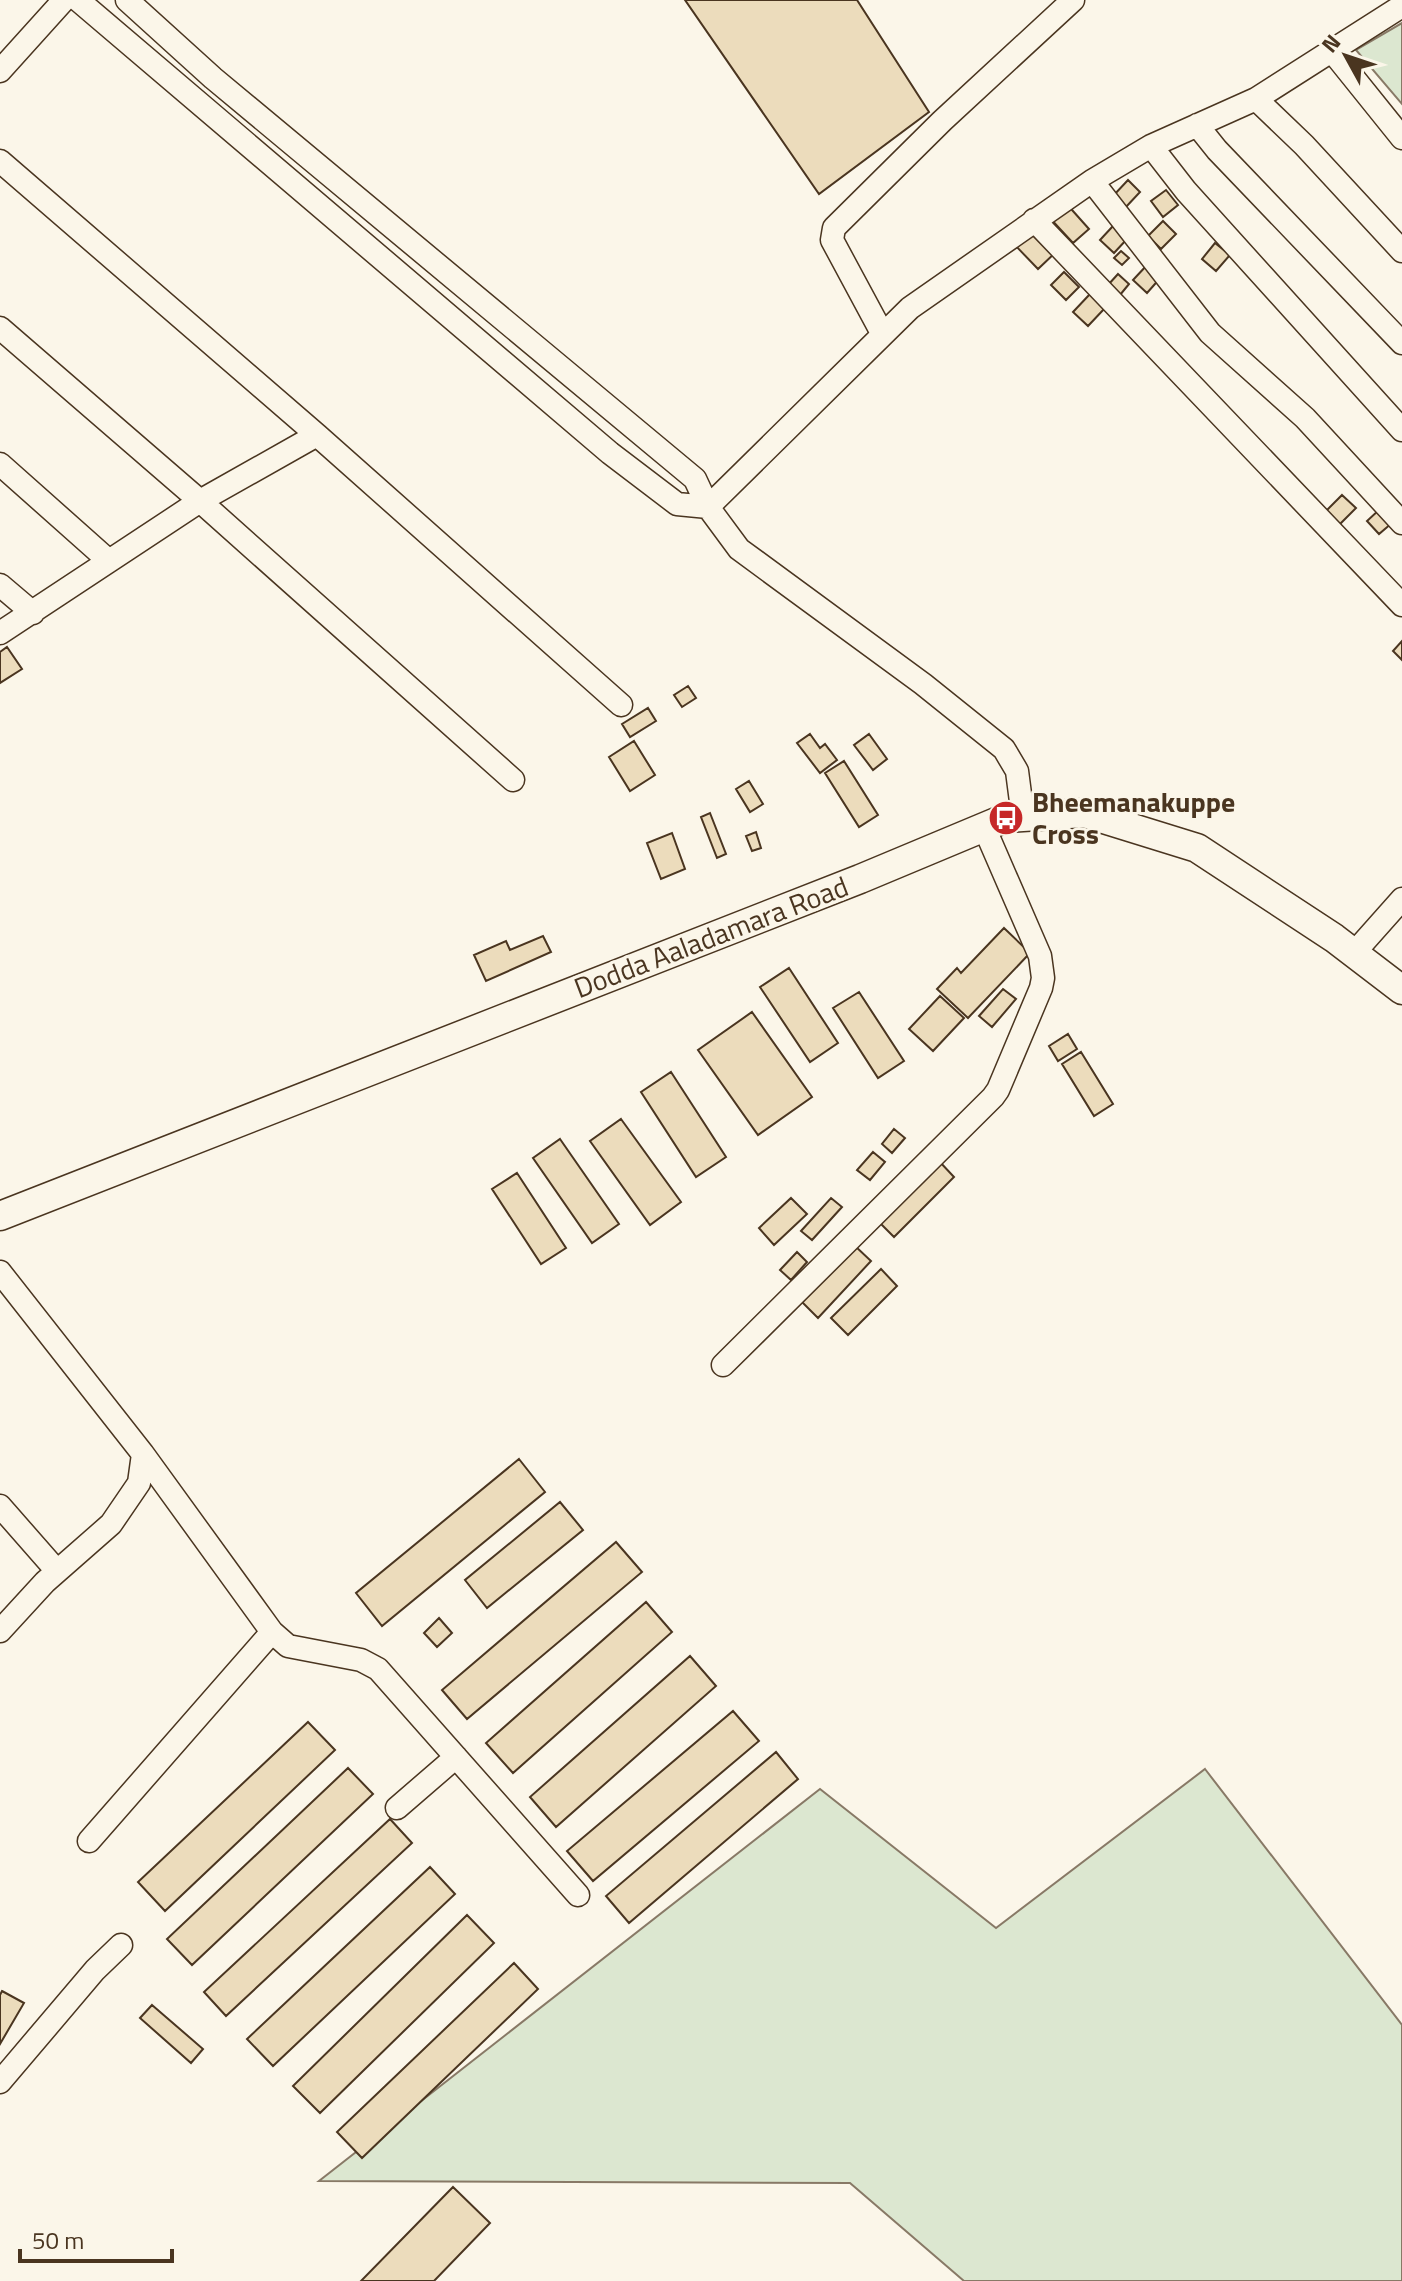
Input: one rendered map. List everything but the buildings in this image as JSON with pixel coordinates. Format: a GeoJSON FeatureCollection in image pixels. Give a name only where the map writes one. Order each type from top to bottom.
{"type":"FeatureCollection","features":[{"type":"Feature","properties":{"kind":"main road","name":"Dodda Aaladamara Road"},"geometry":{"type":"LineString","coordinates":[[0,1216],[860,879],[1006,818],[1084,813],[1197,848],[1354,953],[1402,990]]}},
{"type":"Feature","properties":{"kind":"street"},"geometry":{"type":"LineString","coordinates":[[0,71],[64,0]]}},
{"type":"Feature","properties":{"kind":"street"},"geometry":{"type":"LineString","coordinates":[[78,0],[610,453],[677,504],[708,507]]}},
{"type":"Feature","properties":{"kind":"street"},"geometry":{"type":"LineString","coordinates":[[127,0],[213,78],[695,479],[708,507],[739,549],[923,684],[1004,749],[1017,771],[1023,817]]}},
{"type":"Feature","properties":{"kind":"street"},"geometry":{"type":"LineString","coordinates":[[882,333],[832,240],[834,228],[942,121],[1073,0]]}},
{"type":"Feature","properties":{"kind":"street"},"geometry":{"type":"LineString","coordinates":[[708,507],[910,308],[1092,181],[1151,146],[1256,99],[1402,6]]}},
{"type":"Feature","properties":{"kind":"street"},"geometry":{"type":"LineString","coordinates":[[1332,51],[1402,138]]}},
{"type":"Feature","properties":{"kind":"street"},"geometry":{"type":"LineString","coordinates":[[1256,99],[1304,145],[1402,251]]}},
{"type":"Feature","properties":{"kind":"street"},"geometry":{"type":"LineString","coordinates":[[1197,125],[1217,150],[1402,343]]}},
{"type":"Feature","properties":{"kind":"street"},"geometry":{"type":"LineString","coordinates":[[1151,146],[1186,191],[1402,430]]}},
{"type":"Feature","properties":{"kind":"street"},"geometry":{"type":"LineString","coordinates":[[0,161],[317,435],[621,705]]}},
{"type":"Feature","properties":{"kind":"street"},"geometry":{"type":"LineString","coordinates":[[1092,181],[1210,333],[1305,418],[1402,523]]}},
{"type":"Feature","properties":{"kind":"street"},"geometry":{"type":"LineString","coordinates":[[1034,220],[1402,605]]}},
{"type":"Feature","properties":{"kind":"street"},"geometry":{"type":"LineString","coordinates":[[0,328],[200,501],[513,780]]}},
{"type":"Feature","properties":{"kind":"street"},"geometry":{"type":"LineString","coordinates":[[0,633],[200,501],[317,435]]}},
{"type":"Feature","properties":{"kind":"street"},"geometry":{"type":"LineString","coordinates":[[0,464],[109,561]]}},
{"type":"Feature","properties":{"kind":"street"},"geometry":{"type":"LineString","coordinates":[[0,585],[33,613]]}},
{"type":"Feature","properties":{"kind":"street"},"geometry":{"type":"LineString","coordinates":[[723,1365],[998,1090],[1041,988],[1043,969],[984,827]]}},
{"type":"Feature","properties":{"kind":"street"},"geometry":{"type":"LineString","coordinates":[[1354,953],[1402,899]]}},
{"type":"Feature","properties":{"kind":"street"},"geometry":{"type":"LineString","coordinates":[[0,1272],[143,1454],[272,1632],[288,1646],[361,1660],[378,1669],[578,1895]]}},
{"type":"Feature","properties":{"kind":"street"},"geometry":{"type":"LineString","coordinates":[[0,1631],[57,1571],[111,1524],[139,1483],[143,1454]]}},
{"type":"Feature","properties":{"kind":"street"},"geometry":{"type":"LineString","coordinates":[[0,1506],[57,1571]]}},
{"type":"Feature","properties":{"kind":"street"},"geometry":{"type":"LineString","coordinates":[[89,1841],[272,1632]]}},
{"type":"Feature","properties":{"kind":"street"},"geometry":{"type":"LineString","coordinates":[[397,1808],[456,1757]]}},
{"type":"Feature","properties":{"kind":"street"},"geometry":{"type":"LineString","coordinates":[[0,2082],[95,1970],[121,1945]]}},
{"type":"Feature","properties":{"kind":"green space"},"geometry":{"type":"Polygon","coordinates":[[[1402,23],[1402,104],[1356,50],[1402,23]]]}},
{"type":"Feature","properties":{"kind":"green space"},"geometry":{"type":"Polygon","coordinates":[[[1205,1769],[1402,2025],[1402,2281],[964,2281],[850,2183],[319,2181],[820,1789],[996,1928],[1205,1769]]]}},
{"type":"Feature","properties":{"kind":"place","name":"Bheemanakuppe Cross"},"geometry":{"type":"Point","coordinates":[1006,818]}}]}
